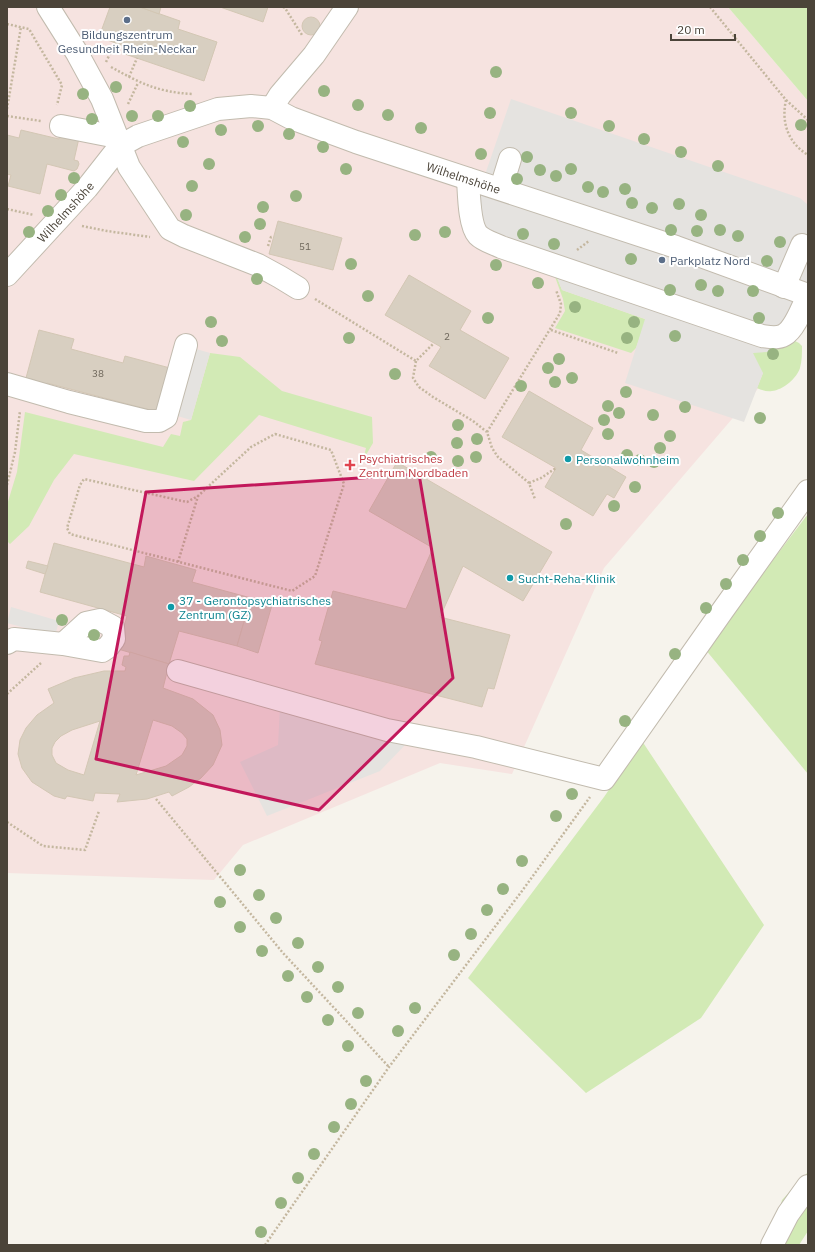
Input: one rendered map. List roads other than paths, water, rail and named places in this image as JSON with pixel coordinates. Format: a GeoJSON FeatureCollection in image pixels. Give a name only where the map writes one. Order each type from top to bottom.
{"type":"FeatureCollection","features":[{"type":"Feature","properties":{"kind":"street"},"geometry":{"type":"LineString","coordinates":[[272,108],[280,95],[314,54],[347,7]]}},
{"type":"Feature","properties":{"kind":"street"},"geometry":{"type":"LineString","coordinates":[[57,13],[102,99],[129,167],[160,216],[170,228],[180,234],[258,265],[298,288]]}},
{"type":"Feature","properties":{"kind":"street","name":"Wilhelmshöhe"},"geometry":{"type":"LineString","coordinates":[[7,275],[87,188],[118,142],[218,109],[251,106],[272,108],[291,118],[468,179],[501,188],[676,247],[808,295]]}},
{"type":"Feature","properties":{"kind":"street"},"geometry":{"type":"LineString","coordinates":[[54,119],[118,142]]}},
{"type":"Feature","properties":{"kind":"street"},"geometry":{"type":"LineString","coordinates":[[501,188],[510,159]]}},
{"type":"Feature","properties":{"kind":"street"},"geometry":{"type":"LineString","coordinates":[[468,179],[473,227],[478,235],[486,240],[547,263],[762,336],[774,338],[784,335],[792,328],[808,295]]}},
{"type":"Feature","properties":{"kind":"street"},"geometry":{"type":"LineString","coordinates":[[784,287],[802,245]]}},
{"type":"Feature","properties":{"kind":"street"},"geometry":{"type":"LineString","coordinates":[[14,386],[69,402],[146,421],[158,421],[166,417],[186,346]]}},
{"type":"Feature","properties":{"kind":"street"},"geometry":{"type":"LineString","coordinates":[[178,671],[387,730],[476,747],[604,779],[808,492]]}},
{"type":"Feature","properties":{"kind":"street"},"geometry":{"type":"LineString","coordinates":[[7,643],[14,640],[63,644]]}},
{"type":"Feature","properties":{"kind":"street"},"geometry":{"type":"LineString","coordinates":[[772,1245],[788,1214],[808,1186]]}},
{"type":"Feature","properties":{"kind":"place","name":"Bildungszentrum Gesundheit Rhein-Neckar"},"geometry":{"type":"Point","coordinates":[127,20]}},
{"type":"Feature","properties":{"kind":"place","name":"Parkplatz Nord"},"geometry":{"type":"Point","coordinates":[662,260]}},
{"type":"Feature","properties":{"kind":"place","name":"Personalwohnheim"},"geometry":{"type":"Point","coordinates":[568,459]}},
{"type":"Feature","properties":{"kind":"place","name":"Psychiatrisches Zentrum Nordbaden"},"geometry":{"type":"Point","coordinates":[350,465]}},
{"type":"Feature","properties":{"kind":"place","name":"Sucht-Reha-Klinik"},"geometry":{"type":"Point","coordinates":[510,578]}},
{"type":"Feature","properties":{"kind":"place","name":"37 - Gerontopsychiatrisches Zentrum (GZ)"},"geometry":{"type":"Point","coordinates":[171,607]}}]}
